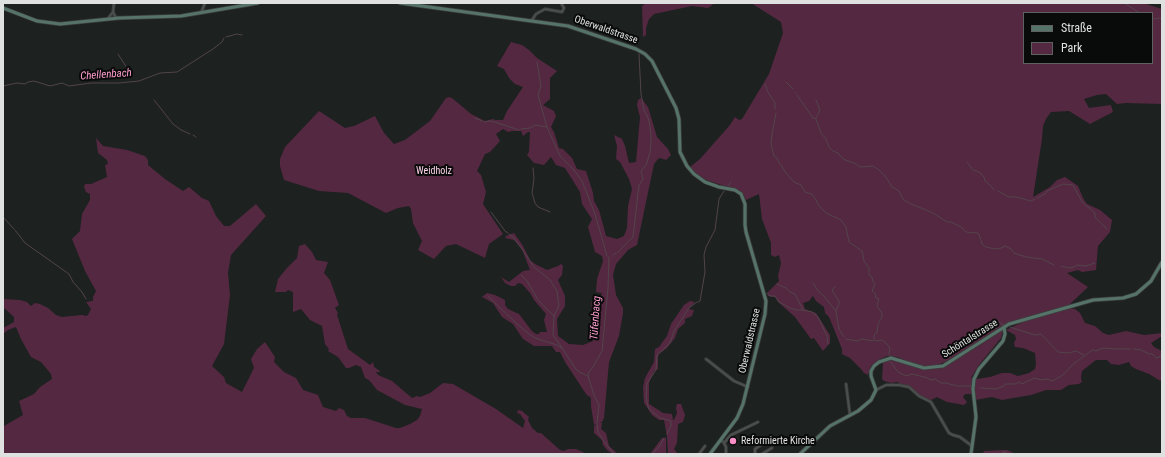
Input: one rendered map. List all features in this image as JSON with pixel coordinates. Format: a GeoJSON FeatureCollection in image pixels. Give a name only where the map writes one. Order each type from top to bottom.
{"type":"FeatureCollection","features":[{"type":"Feature","properties":{"kind":"street"},"geometry":{"type":"LineString","coordinates":[[109,19],[113,12],[114,3]]}},
{"type":"Feature","properties":{"kind":"street"},"geometry":{"type":"LineString","coordinates":[[201,13],[205,3]]}},
{"type":"Feature","properties":{"kind":"street"},"geometry":{"type":"LineString","coordinates":[[3,8],[30,18],[53,24],[69,24],[116,18],[175,16],[258,3]]}},
{"type":"Feature","properties":{"kind":"street","name":"Oberwaldstrasse"},"geometry":{"type":"LineString","coordinates":[[400,3],[559,24],[636,49],[645,54],[652,61],[676,108],[679,119],[680,152],[687,166],[694,174],[705,182],[719,187],[735,190],[742,197],[745,204],[746,232],[766,304],[765,314],[743,404],[737,418],[722,441],[710,454]]}},
{"type":"Feature","properties":{"kind":"street"},"geometry":{"type":"LineString","coordinates":[[532,20],[536,14],[545,9],[562,12],[564,8],[561,3]]}},
{"type":"Feature","properties":{"kind":"street"},"geometry":{"type":"LineString","coordinates":[[113,12],[116,18]]}},
{"type":"Feature","properties":{"kind":"street","name":"Schöntalstrasse"},"geometry":{"type":"LineString","coordinates":[[876,390],[871,376],[871,371],[874,366],[883,360],[895,358],[924,368],[939,367],[956,359],[1004,327],[1024,319],[1093,300],[1123,298],[1136,294],[1151,281],[1162,262]]}},
{"type":"Feature","properties":{"kind":"street"},"geometry":{"type":"LineString","coordinates":[[971,454],[976,417],[973,389],[974,379],[979,369],[1003,341],[1005,332],[1004,327]]}},
{"type":"Feature","properties":{"kind":"street"},"geometry":{"type":"LineString","coordinates":[[706,359],[734,381],[748,387]]}},
{"type":"Feature","properties":{"kind":"street"},"geometry":{"type":"LineString","coordinates":[[846,384],[850,415]]}},
{"type":"Feature","properties":{"kind":"street"},"geometry":{"type":"LineString","coordinates":[[800,454],[830,426],[867,404],[874,396],[876,390],[886,385],[909,387],[918,396],[931,402],[949,433],[960,437],[972,446]]}},
{"type":"Feature","properties":{"kind":"street"},"geometry":{"type":"LineString","coordinates":[[726,454],[726,447],[722,441],[730,435],[758,422]]}},
{"type":"Feature","properties":{"kind":"street"},"geometry":{"type":"LineString","coordinates":[[755,454],[755,449],[764,443]]}},
{"type":"Feature","properties":{"kind":"street"},"geometry":{"type":"LineString","coordinates":[[700,454],[705,446]]}},
{"type":"Feature","properties":{"kind":"street"},"geometry":{"type":"LineString","coordinates":[[762,454],[772,448]]}},
{"type":"Feature","properties":{"kind":"green space"},"geometry":{"type":"Polygon","coordinates":[[[646,3],[715,3],[708,8],[692,6],[654,14],[649,19],[646,28],[646,35],[643,37],[642,6],[646,3]]]}},
{"type":"Feature","properties":{"kind":"green space"},"geometry":{"type":"Polygon","coordinates":[[[751,3],[1143,3],[1162,9],[1162,104],[1117,104],[1106,94],[1097,95],[1084,99],[1089,108],[1111,105],[1113,112],[1090,124],[1069,111],[1051,112],[1043,126],[1033,197],[1050,187],[1057,180],[1065,177],[1078,186],[1087,204],[1100,210],[1112,220],[1110,232],[1098,246],[1096,270],[1082,272],[1078,270],[1067,273],[1088,287],[1069,305],[1017,320],[995,331],[949,360],[938,365],[920,366],[897,357],[887,356],[878,360],[871,366],[868,375],[864,373],[850,358],[842,354],[842,349],[829,317],[825,313],[824,307],[816,301],[813,296],[809,301],[803,303],[805,309],[816,313],[830,335],[830,343],[823,351],[814,338],[811,339],[795,317],[778,302],[775,297],[768,296],[767,293],[779,281],[778,276],[781,263],[779,255],[775,257],[771,255],[771,243],[762,219],[759,194],[746,200],[740,191],[706,180],[690,167],[700,159],[730,125],[735,117],[739,120],[742,119],[769,74],[783,33],[781,22],[751,3]]]}},
{"type":"Feature","properties":{"kind":"green space","name":"Weidholz"},"geometry":{"type":"Polygon","coordinates":[[[511,42],[522,45],[537,58],[557,71],[550,78],[550,99],[543,105],[554,111],[556,116],[551,127],[559,148],[563,149],[572,158],[577,169],[586,171],[606,236],[617,239],[624,236],[627,228],[628,206],[632,189],[629,179],[620,162],[616,159],[617,146],[614,135],[622,139],[629,163],[636,162],[640,117],[637,105],[638,100],[641,98],[648,107],[657,137],[668,149],[671,155],[666,160],[660,158],[658,159],[654,164],[637,245],[628,250],[616,264],[613,275],[616,295],[623,308],[623,313],[619,336],[609,362],[604,418],[602,422],[594,425],[591,398],[586,394],[560,352],[556,352],[552,346],[534,346],[523,339],[513,324],[502,317],[493,303],[482,297],[487,293],[505,300],[505,305],[508,309],[519,314],[532,331],[536,334],[539,334],[540,332],[547,332],[544,320],[546,314],[530,293],[522,284],[518,283],[515,286],[511,286],[505,283],[501,277],[509,282],[523,271],[530,270],[522,249],[514,240],[505,238],[506,236],[514,233],[530,260],[535,264],[547,270],[561,264],[563,266],[562,275],[558,280],[565,296],[565,306],[557,319],[558,336],[569,344],[583,345],[593,341],[594,330],[591,302],[594,301],[596,303],[599,301],[602,293],[596,292],[597,279],[603,261],[602,256],[595,252],[588,227],[592,219],[582,204],[580,192],[565,168],[556,165],[551,157],[544,165],[534,163],[527,155],[529,152],[530,132],[523,136],[521,131],[508,132],[503,129],[496,134],[500,141],[490,152],[485,154],[477,171],[481,175],[486,192],[483,204],[503,234],[489,244],[485,258],[456,244],[446,246],[434,259],[418,250],[422,241],[413,223],[411,209],[409,206],[398,208],[386,213],[348,193],[319,191],[284,180],[280,166],[280,159],[285,147],[319,111],[345,128],[354,126],[375,116],[384,133],[394,144],[405,140],[430,121],[446,98],[449,97],[471,114],[485,121],[493,119],[503,120],[507,111],[523,87],[515,84],[509,78],[504,69],[497,66],[511,42]]]}},
{"type":"Feature","properties":{"kind":"green space"},"geometry":{"type":"Polygon","coordinates":[[[96,138],[103,146],[127,150],[145,156],[148,160],[148,165],[165,179],[183,191],[189,187],[202,198],[209,201],[216,216],[224,226],[230,226],[256,204],[266,216],[231,255],[228,273],[230,295],[224,344],[212,366],[224,377],[226,383],[242,392],[254,368],[251,359],[257,349],[265,342],[275,357],[274,362],[284,372],[296,378],[303,390],[318,395],[323,407],[336,411],[339,408],[344,410],[347,416],[351,418],[365,418],[396,428],[410,424],[417,420],[420,416],[422,409],[405,405],[377,390],[369,380],[365,378],[361,367],[356,365],[346,368],[338,357],[328,351],[329,349],[325,344],[322,326],[310,320],[301,309],[293,312],[293,292],[288,290],[286,292],[275,292],[278,279],[297,258],[299,246],[305,244],[312,252],[316,260],[328,262],[324,273],[330,280],[339,305],[335,308],[338,313],[337,315],[348,349],[370,365],[373,362],[374,367],[380,371],[376,372],[378,375],[392,381],[412,398],[430,393],[443,383],[453,384],[496,409],[523,428],[525,421],[520,414],[517,413],[518,410],[522,411],[529,417],[528,420],[532,428],[538,433],[541,433],[560,450],[564,451],[568,449],[576,449],[587,454],[3,454],[4,426],[23,415],[19,401],[34,394],[40,387],[52,379],[51,374],[41,362],[31,357],[16,327],[3,334],[3,328],[14,322],[14,317],[3,307],[3,299],[20,300],[27,302],[31,306],[35,303],[40,304],[48,308],[56,315],[62,317],[88,315],[91,309],[86,302],[93,301],[96,291],[85,271],[72,239],[80,231],[82,214],[90,200],[90,194],[86,192],[84,187],[85,184],[91,184],[107,177],[105,165],[108,164],[107,160],[98,153],[96,138]]]}},
{"type":"Feature","properties":{"kind":"green space"},"geometry":{"type":"Polygon","coordinates":[[[690,301],[695,302],[688,309],[694,310],[692,316],[685,319],[685,323],[678,329],[675,338],[667,348],[659,354],[658,369],[654,371],[649,383],[649,404],[663,413],[672,414],[674,420],[677,413],[677,404],[681,404],[685,415],[683,422],[678,424],[677,443],[674,449],[678,454],[668,454],[664,420],[659,420],[652,415],[644,403],[643,387],[645,378],[654,362],[655,349],[659,347],[667,336],[671,324],[684,305],[690,301]]]}},
{"type":"Feature","properties":{"kind":"green space"},"geometry":{"type":"Polygon","coordinates":[[[1068,308],[1075,309],[1080,313],[1085,323],[1095,326],[1103,333],[1109,335],[1126,331],[1144,335],[1162,333],[1162,336],[1151,343],[1154,347],[1162,351],[1162,381],[1136,369],[1131,366],[1129,362],[1119,365],[1111,364],[1107,360],[1096,360],[1082,371],[1082,382],[1079,384],[1069,385],[1061,390],[1046,390],[1031,395],[1002,400],[992,397],[975,400],[972,394],[965,394],[963,397],[967,402],[964,405],[947,402],[937,397],[931,400],[897,382],[891,383],[882,379],[883,363],[888,360],[897,360],[925,369],[943,367],[1003,330],[1001,338],[979,365],[971,378],[977,379],[990,377],[1002,373],[1010,373],[1018,376],[1029,373],[1035,369],[1035,353],[1023,348],[1015,347],[1015,335],[1006,330],[1027,320],[1068,308]]]}},
{"type":"Feature","properties":{"kind":"green space"},"geometry":{"type":"Polygon","coordinates":[[[602,423],[601,429],[606,433],[609,446],[618,454],[613,454],[608,451],[603,445],[602,440],[594,433],[594,426],[602,423]]]}},
{"type":"Feature","properties":{"kind":"green space"},"geometry":{"type":"Polygon","coordinates":[[[662,438],[666,438],[666,454],[650,454],[662,438]]]}},
{"type":"Feature","properties":{"kind":"green space"},"geometry":{"type":"Polygon","coordinates":[[[1007,450],[1016,454],[980,454],[984,451],[1007,450]]]}},
{"type":"Feature","properties":{"kind":"waterway"},"geometry":{"type":"LineString","coordinates":[[1124,3],[1138,12]]}},
{"type":"Feature","properties":{"kind":"waterway"},"geometry":{"type":"LineString","coordinates":[[1153,18],[1160,18],[1162,20]]}},
{"type":"Feature","properties":{"kind":"waterway","name":"Chellenbach"},"geometry":{"type":"LineString","coordinates":[[226,37],[237,34],[242,35]]}},
{"type":"Feature","properties":{"kind":"waterway","name":"Chellenbach"},"geometry":{"type":"LineString","coordinates":[[3,86],[17,83],[25,84],[34,81],[50,86],[62,83],[69,86],[91,83],[139,81],[160,73],[177,72],[213,49],[222,42],[224,38]]}},
{"type":"Feature","properties":{"kind":"waterway"},"geometry":{"type":"LineString","coordinates":[[118,54],[132,76]]}},
{"type":"Feature","properties":{"kind":"waterway"},"geometry":{"type":"LineString","coordinates":[[617,253],[633,237],[639,185],[643,179],[641,171],[646,165],[650,153],[651,135],[649,120],[644,110],[641,94],[639,54]]}},
{"type":"Feature","properties":{"kind":"waterway"},"geometry":{"type":"LineString","coordinates":[[537,62],[541,86],[538,95],[547,127]]}},
{"type":"Feature","properties":{"kind":"waterway"},"geometry":{"type":"LineString","coordinates":[[786,82],[793,89]]}},
{"type":"Feature","properties":{"kind":"waterway"},"geometry":{"type":"LineString","coordinates":[[765,84],[775,103],[775,109]]}},
{"type":"Feature","properties":{"kind":"waterway"},"geometry":{"type":"LineString","coordinates":[[797,95],[813,118],[816,119],[821,133],[833,151],[838,153],[843,159],[860,167],[873,166],[879,170],[892,187],[899,191],[903,199],[909,203],[933,213],[947,222],[951,222],[961,227],[966,232],[979,234],[982,244],[986,247],[999,249],[1005,246],[1011,249],[1014,253],[1026,257],[1042,259],[1054,265]]}},
{"type":"Feature","properties":{"kind":"waterway"},"geometry":{"type":"LineString","coordinates":[[154,100],[173,124],[190,134]]}},
{"type":"Feature","properties":{"kind":"waterway"},"geometry":{"type":"LineString","coordinates":[[816,100],[820,110],[816,118]]}},
{"type":"Feature","properties":{"kind":"waterway"},"geometry":{"type":"LineString","coordinates":[[776,113],[771,144],[774,156],[780,164]]}},
{"type":"Feature","properties":{"kind":"waterway"},"geometry":{"type":"LineString","coordinates":[[475,118],[482,121]]}},
{"type":"Feature","properties":{"kind":"waterway"},"geometry":{"type":"LineString","coordinates":[[484,122],[490,121],[519,130]]}},
{"type":"Feature","properties":{"kind":"waterway"},"geometry":{"type":"LineString","coordinates":[[521,129],[530,128],[535,125],[547,127],[560,156],[574,170],[582,181],[595,214],[607,256]]}},
{"type":"Feature","properties":{"kind":"waterway"},"geometry":{"type":"LineString","coordinates":[[967,162],[973,170],[979,172],[984,177],[985,181],[994,190]]}},
{"type":"Feature","properties":{"kind":"waterway"},"geometry":{"type":"LineString","coordinates":[[781,165],[794,182],[801,185],[805,192],[812,194],[819,206],[826,213],[841,220],[846,227],[849,242],[862,251],[864,261],[869,268],[869,275],[872,277],[875,284],[872,291],[875,293],[876,298],[879,299],[877,306],[882,313],[874,339],[876,341],[882,340],[887,344],[890,348],[889,354]]}},
{"type":"Feature","properties":{"kind":"waterway"},"geometry":{"type":"LineString","coordinates":[[533,168],[534,179],[532,193],[535,203],[538,207],[550,212]]}},
{"type":"Feature","properties":{"kind":"waterway"},"geometry":{"type":"LineString","coordinates":[[728,186],[731,182]]}},
{"type":"Feature","properties":{"kind":"waterway"},"geometry":{"type":"LineString","coordinates":[[1037,198],[1045,194],[1047,191],[1063,184],[1073,185],[1082,202],[1095,213],[1095,217],[1107,229]]}},
{"type":"Feature","properties":{"kind":"waterway"},"geometry":{"type":"LineString","coordinates":[[698,302],[700,301],[705,272],[704,255],[706,247],[715,230],[719,199],[724,191]]}},
{"type":"Feature","properties":{"kind":"waterway"},"geometry":{"type":"LineString","coordinates":[[998,191],[1009,197],[1016,197],[1031,201],[1035,199]]}},
{"type":"Feature","properties":{"kind":"waterway"},"geometry":{"type":"LineString","coordinates":[[491,212],[508,233]]}},
{"type":"Feature","properties":{"kind":"waterway"},"geometry":{"type":"LineString","coordinates":[[3,217],[14,229]]}},
{"type":"Feature","properties":{"kind":"waterway"},"geometry":{"type":"LineString","coordinates":[[15,230],[25,243],[69,274],[86,299]]}},
{"type":"Feature","properties":{"kind":"waterway"},"geometry":{"type":"LineString","coordinates":[[509,234],[513,237],[534,267],[550,280],[557,291],[559,306],[554,316],[553,335],[563,349]]}},
{"type":"Feature","properties":{"kind":"waterway","name":"Tüfenbacg"},"geometry":{"type":"LineString","coordinates":[[597,423],[599,405],[588,376],[602,351],[608,288],[609,257]]}},
{"type":"Feature","properties":{"kind":"waterway"},"geometry":{"type":"LineString","coordinates":[[1061,266],[1069,268],[1077,265],[1086,266],[1095,263]]}},
{"type":"Feature","properties":{"kind":"waterway"},"geometry":{"type":"LineString","coordinates":[[521,275],[527,281],[538,300],[554,316]]}},
{"type":"Feature","properties":{"kind":"waterway"},"geometry":{"type":"LineString","coordinates":[[813,283],[836,311],[839,329],[844,337]]}},
{"type":"Feature","properties":{"kind":"waterway"},"geometry":{"type":"LineString","coordinates":[[777,284],[795,294],[803,310],[812,312],[818,317],[827,336],[828,344]]}},
{"type":"Feature","properties":{"kind":"waterway"},"geometry":{"type":"LineString","coordinates":[[835,287],[832,290],[839,301],[836,311]]}},
{"type":"Feature","properties":{"kind":"waterway"},"geometry":{"type":"LineString","coordinates":[[767,293],[770,296],[775,296],[779,302],[790,308],[803,310]]}},
{"type":"Feature","properties":{"kind":"waterway"},"geometry":{"type":"LineString","coordinates":[[488,296],[529,334],[535,338],[557,345],[563,349],[575,368],[579,372],[588,376]]}},
{"type":"Feature","properties":{"kind":"waterway"},"geometry":{"type":"LineString","coordinates":[[667,434],[671,426],[671,421],[660,418],[649,409],[646,397],[647,383],[656,370],[657,355],[670,343],[674,331],[689,308],[697,302]]}},
{"type":"Feature","properties":{"kind":"waterway"},"geometry":{"type":"LineString","coordinates":[[998,322],[1004,325]]}},
{"type":"Feature","properties":{"kind":"waterway"},"geometry":{"type":"LineString","coordinates":[[1010,327],[1035,335],[1041,334],[1058,352],[1068,353],[1076,351],[1084,355]]}},
{"type":"Feature","properties":{"kind":"waterway"},"geometry":{"type":"LineString","coordinates":[[846,339],[857,341],[862,339],[874,340]]}},
{"type":"Feature","properties":{"kind":"waterway"},"geometry":{"type":"LineString","coordinates":[[980,388],[996,389],[1004,386],[1005,384],[1015,384],[1019,382],[1022,384],[1034,378],[1053,381],[1064,374],[1071,366],[1092,350],[1096,351],[1103,348],[1131,349]]}},
{"type":"Feature","properties":{"kind":"waterway"},"geometry":{"type":"LineString","coordinates":[[1134,349],[1152,354],[1156,358],[1162,356]]}},
{"type":"Feature","properties":{"kind":"waterway"},"geometry":{"type":"LineString","coordinates":[[890,361],[898,372],[906,376],[912,374],[928,378],[930,380],[935,379],[941,383],[957,386],[972,386]]}},
{"type":"Feature","properties":{"kind":"waterway"},"geometry":{"type":"LineString","coordinates":[[597,424],[598,432],[614,454]]}},
{"type":"Feature","properties":{"kind":"waterway"},"geometry":{"type":"LineString","coordinates":[[652,454],[659,447],[664,438]]}},
{"type":"Feature","properties":{"kind":"waterway"},"geometry":{"type":"LineString","coordinates":[[1001,454],[1003,452],[1008,454]]}},
{"type":"Feature","properties":{"kind":"place","name":"Reformierte Kirche"},"geometry":{"type":"Point","coordinates":[733,441]}}]}
